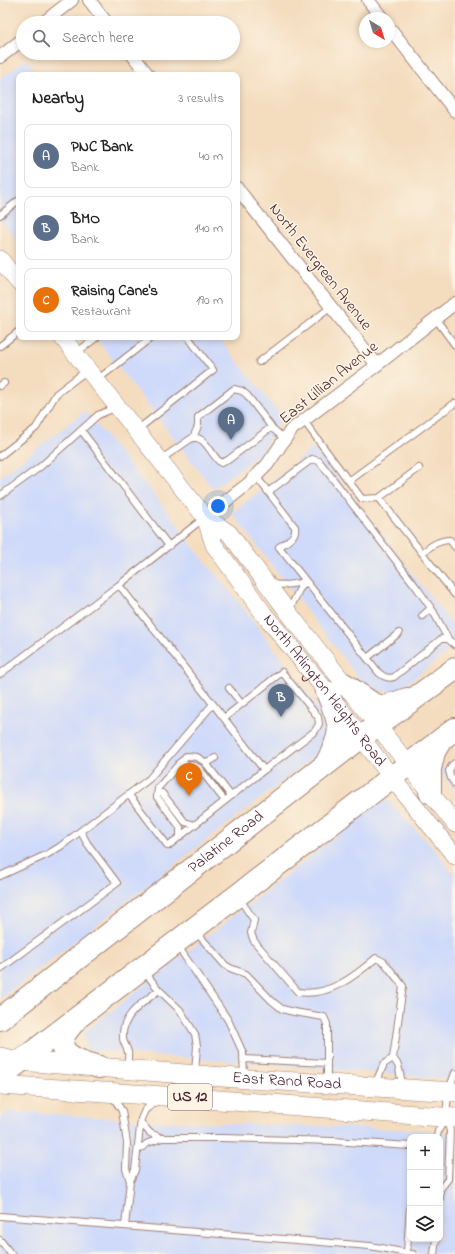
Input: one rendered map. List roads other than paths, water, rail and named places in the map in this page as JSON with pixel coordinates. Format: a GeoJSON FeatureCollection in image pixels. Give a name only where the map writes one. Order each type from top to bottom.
{"type":"FeatureCollection","features":[{"type":"Feature","properties":{"kind":"highway","name":"Palatine Road"},"geometry":{"type":"LineString","coordinates":[[0,1019],[369,732],[455,669]]}},
{"type":"Feature","properties":{"kind":"highway"},"geometry":{"type":"LineString","coordinates":[[324,767],[336,746],[339,736],[335,688],[384,707],[420,695]]}},
{"type":"Feature","properties":{"kind":"highway"},"geometry":{"type":"LineString","coordinates":[[0,1077],[10,1059],[77,1018],[448,734]]}},
{"type":"Feature","properties":{"kind":"highway"},"geometry":{"type":"LineString","coordinates":[[430,792],[430,769],[434,752],[448,734]]}},
{"type":"Feature","properties":{"kind":"highway"},"geometry":{"type":"LineString","coordinates":[[77,1018],[64,1036],[62,1043],[63,1047],[66,1053],[73,1058],[99,1067]]}},
{"type":"Feature","properties":{"kind":"main road"},"geometry":{"type":"LineString","coordinates":[[0,258],[16,279]]}},
{"type":"Feature","properties":{"kind":"main road","name":"North Arlington Heights Road"},"geometry":{"type":"LineString","coordinates":[[64,340],[205,517],[229,532],[288,612],[335,688],[400,772],[455,856]]}},
{"type":"Feature","properties":{"kind":"main road","name":"North Arlington Heights Road"},"geometry":{"type":"LineString","coordinates":[[205,517],[214,545],[264,614],[335,688]]}},
{"type":"Feature","properties":{"kind":"main road","name":"North Arlington Heights Road"},"geometry":{"type":"LineString","coordinates":[[400,772],[430,792],[455,822]]}},
{"type":"Feature","properties":{"kind":"main road","name":"East Rand Road"},"geometry":{"type":"LineString","coordinates":[[10,1059],[244,1079],[451,1092]]}},
{"type":"Feature","properties":{"kind":"main road","name":"East Rand Road"},"geometry":{"type":"LineString","coordinates":[[0,1085],[451,1118]]}},
{"type":"Feature","properties":{"kind":"street"},"geometry":{"type":"LineString","coordinates":[[52,16],[72,0]]}},
{"type":"Feature","properties":{"kind":"street"},"geometry":{"type":"LineString","coordinates":[[89,0],[102,16]]}},
{"type":"Feature","properties":{"kind":"street"},"geometry":{"type":"LineString","coordinates":[[368,0],[377,12]]}},
{"type":"Feature","properties":{"kind":"street"},"geometry":{"type":"LineString","coordinates":[[395,35],[455,111]]}},
{"type":"Feature","properties":{"kind":"street"},"geometry":{"type":"LineString","coordinates":[[0,57],[16,44]]}},
{"type":"Feature","properties":{"kind":"street"},"geometry":{"type":"LineString","coordinates":[[136,60],[146,72]]}},
{"type":"Feature","properties":{"kind":"street","name":"North Evergreen Avenue"},"geometry":{"type":"LineString","coordinates":[[240,192],[377,365]]}},
{"type":"Feature","properties":{"kind":"street","name":"East Lillian Avenue"},"geometry":{"type":"LineString","coordinates":[[205,517],[248,484],[267,465],[291,430],[377,365],[455,303]]}},
{"type":"Feature","properties":{"kind":"lane"},"geometry":{"type":"LineString","coordinates":[[0,215],[16,202]]}},
{"type":"Feature","properties":{"kind":"lane"},"geometry":{"type":"LineString","coordinates":[[259,362],[331,307]]}},
{"type":"Feature","properties":{"kind":"lane"},"geometry":{"type":"LineString","coordinates":[[439,315],[455,345]]}},
{"type":"Feature","properties":{"kind":"lane"},"geometry":{"type":"LineString","coordinates":[[0,346],[16,333]]}},
{"type":"Feature","properties":{"kind":"lane"},"geometry":{"type":"LineString","coordinates":[[75,354],[93,340]]}},
{"type":"Feature","properties":{"kind":"lane"},"geometry":{"type":"LineString","coordinates":[[0,456],[36,428],[56,394],[92,375],[147,340]]}},
{"type":"Feature","properties":{"kind":"lane"},"geometry":{"type":"LineString","coordinates":[[136,431],[213,370],[190,340]]}},
{"type":"Feature","properties":{"kind":"lane"},"geometry":{"type":"LineString","coordinates":[[160,461],[193,438],[198,426],[198,417],[234,389],[242,391],[273,429],[285,439]]}},
{"type":"Feature","properties":{"kind":"lane"},"geometry":{"type":"LineString","coordinates":[[349,481],[455,402]]}},
{"type":"Feature","properties":{"kind":"lane"},"geometry":{"type":"LineString","coordinates":[[0,496],[40,467],[98,415],[117,407]]}},
{"type":"Feature","properties":{"kind":"lane"},"geometry":{"type":"LineString","coordinates":[[304,421],[362,499],[379,498],[419,468]]}},
{"type":"Feature","properties":{"kind":"lane"},"geometry":{"type":"LineString","coordinates":[[193,438],[199,438],[202,440],[221,463],[268,429],[273,429]]}},
{"type":"Feature","properties":{"kind":"lane"},"geometry":{"type":"LineString","coordinates":[[81,430],[169,546]]}},
{"type":"Feature","properties":{"kind":"lane"},"geometry":{"type":"LineString","coordinates":[[268,492],[312,460],[319,461],[417,588],[431,608],[448,639],[455,646]]}},
{"type":"Feature","properties":{"kind":"lane"},"geometry":{"type":"LineString","coordinates":[[256,476],[296,527],[294,536],[279,548],[379,673],[386,678],[394,677],[441,639],[448,639]]}},
{"type":"Feature","properties":{"kind":"lane"},"geometry":{"type":"LineString","coordinates":[[379,498],[455,595]]}},
{"type":"Feature","properties":{"kind":"lane"},"geometry":{"type":"LineString","coordinates":[[0,674],[119,585],[205,517]]}},
{"type":"Feature","properties":{"kind":"lane"},"geometry":{"type":"LineString","coordinates":[[422,553],[432,545],[443,540],[450,540],[455,546]]}},
{"type":"Feature","properties":{"kind":"lane"},"geometry":{"type":"LineString","coordinates":[[267,584],[283,586],[294,585],[306,581]]}},
{"type":"Feature","properties":{"kind":"lane"},"geometry":{"type":"LineString","coordinates":[[288,612],[299,590],[306,581]]}},
{"type":"Feature","properties":{"kind":"lane"},"geometry":{"type":"LineString","coordinates":[[119,585],[214,704],[264,770]]}},
{"type":"Feature","properties":{"kind":"lane"},"geometry":{"type":"LineString","coordinates":[[422,616],[431,608]]}},
{"type":"Feature","properties":{"kind":"lane"},"geometry":{"type":"LineString","coordinates":[[367,658],[399,633]]}},
{"type":"Feature","properties":{"kind":"lane"},"geometry":{"type":"LineString","coordinates":[[129,795],[168,846],[315,731],[319,724],[318,717],[282,672],[224,718]]}},
{"type":"Feature","properties":{"kind":"lane"},"geometry":{"type":"LineString","coordinates":[[229,688],[242,704]]}},
{"type":"Feature","properties":{"kind":"lane"},"geometry":{"type":"LineString","coordinates":[[0,876],[48,854],[81,832],[149,779],[214,704]]}},
{"type":"Feature","properties":{"kind":"lane"},"geometry":{"type":"LineString","coordinates":[[180,836],[180,827],[157,797],[158,788],[186,756],[197,757],[206,764],[231,796]]}},
{"type":"Feature","properties":{"kind":"lane"},"geometry":{"type":"LineString","coordinates":[[206,764],[215,758]]}},
{"type":"Feature","properties":{"kind":"lane"},"geometry":{"type":"LineString","coordinates":[[179,763],[196,766],[199,768],[225,801]]}},
{"type":"Feature","properties":{"kind":"lane"},"geometry":{"type":"LineString","coordinates":[[455,763],[449,771],[455,784]]}},
{"type":"Feature","properties":{"kind":"lane"},"geometry":{"type":"LineString","coordinates":[[158,792],[162,793],[185,822],[195,825]]}},
{"type":"Feature","properties":{"kind":"lane"},"geometry":{"type":"LineString","coordinates":[[0,969],[117,883],[87,843],[81,832]]}},
{"type":"Feature","properties":{"kind":"lane"},"geometry":{"type":"LineString","coordinates":[[238,896],[254,920],[252,933],[254,941],[267,954],[298,992],[306,993],[325,991],[354,976],[376,958],[384,962],[402,986],[393,1058],[398,1065],[403,1089]]}},
{"type":"Feature","properties":{"kind":"lane"},"geometry":{"type":"LineString","coordinates":[[193,929],[225,965],[246,974],[277,1005],[288,1011],[324,1017],[327,1024],[327,1084]]}},
{"type":"Feature","properties":{"kind":"lane"},"geometry":{"type":"LineString","coordinates":[[176,942],[228,1020],[243,1053],[244,1079]]}},
{"type":"Feature","properties":{"kind":"lane"},"geometry":{"type":"LineString","coordinates":[[141,969],[159,990],[180,1010],[195,1034],[197,1046],[194,1074]]}},
{"type":"Feature","properties":{"kind":"lane"},"geometry":{"type":"LineString","coordinates":[[126,1069],[128,1052],[123,1039],[123,1026],[126,1019],[134,1011],[159,990]]}},
{"type":"Feature","properties":{"kind":"lane"},"geometry":{"type":"LineString","coordinates":[[374,1087],[384,1064],[393,1058]]}},
{"type":"Feature","properties":{"kind":"lane"},"geometry":{"type":"LineString","coordinates":[[243,1059],[327,1063]]}},
{"type":"Feature","properties":{"kind":"lane"},"geometry":{"type":"LineString","coordinates":[[443,1185],[448,1179],[451,1092],[455,1073]]}},
{"type":"Feature","properties":{"kind":"lane"},"geometry":{"type":"LineString","coordinates":[[110,1092],[122,1111],[127,1143],[126,1169],[130,1181]]}},
{"type":"Feature","properties":{"kind":"lane"},"geometry":{"type":"LineString","coordinates":[[125,1226],[130,1181],[135,1170],[142,1114],[145,1110],[165,1096]]}},
{"type":"Feature","properties":{"kind":"lane"},"geometry":{"type":"LineString","coordinates":[[438,1134],[438,1131],[451,1118]]}},
{"type":"Feature","properties":{"kind":"lane"},"geometry":{"type":"LineString","coordinates":[[141,1124],[150,1133],[162,1138]]}},
{"type":"Feature","properties":{"kind":"lane"},"geometry":{"type":"LineString","coordinates":[[138,1150],[148,1143],[162,1138],[333,1141],[407,1146]]}},
{"type":"Feature","properties":{"kind":"lane"},"geometry":{"type":"LineString","coordinates":[[0,1216],[370,1246],[410,1253],[410,1206]]}},
{"type":"Feature","properties":{"kind":"lane"},"geometry":{"type":"LineString","coordinates":[[0,1240],[11,1254]]}},
{"type":"Feature","properties":{"kind":"lane"},"geometry":{"type":"LineString","coordinates":[[434,1254],[436,1242]]}},
{"type":"Feature","properties":{"kind":"place","name":"PNC Bank"},"geometry":{"type":"Point","coordinates":[231,440]}},
{"type":"Feature","properties":{"kind":"place","name":"BMO"},"geometry":{"type":"Point","coordinates":[281,717]}},
{"type":"Feature","properties":{"kind":"place","name":"Raising Cane's"},"geometry":{"type":"Point","coordinates":[189,796]}}]}
